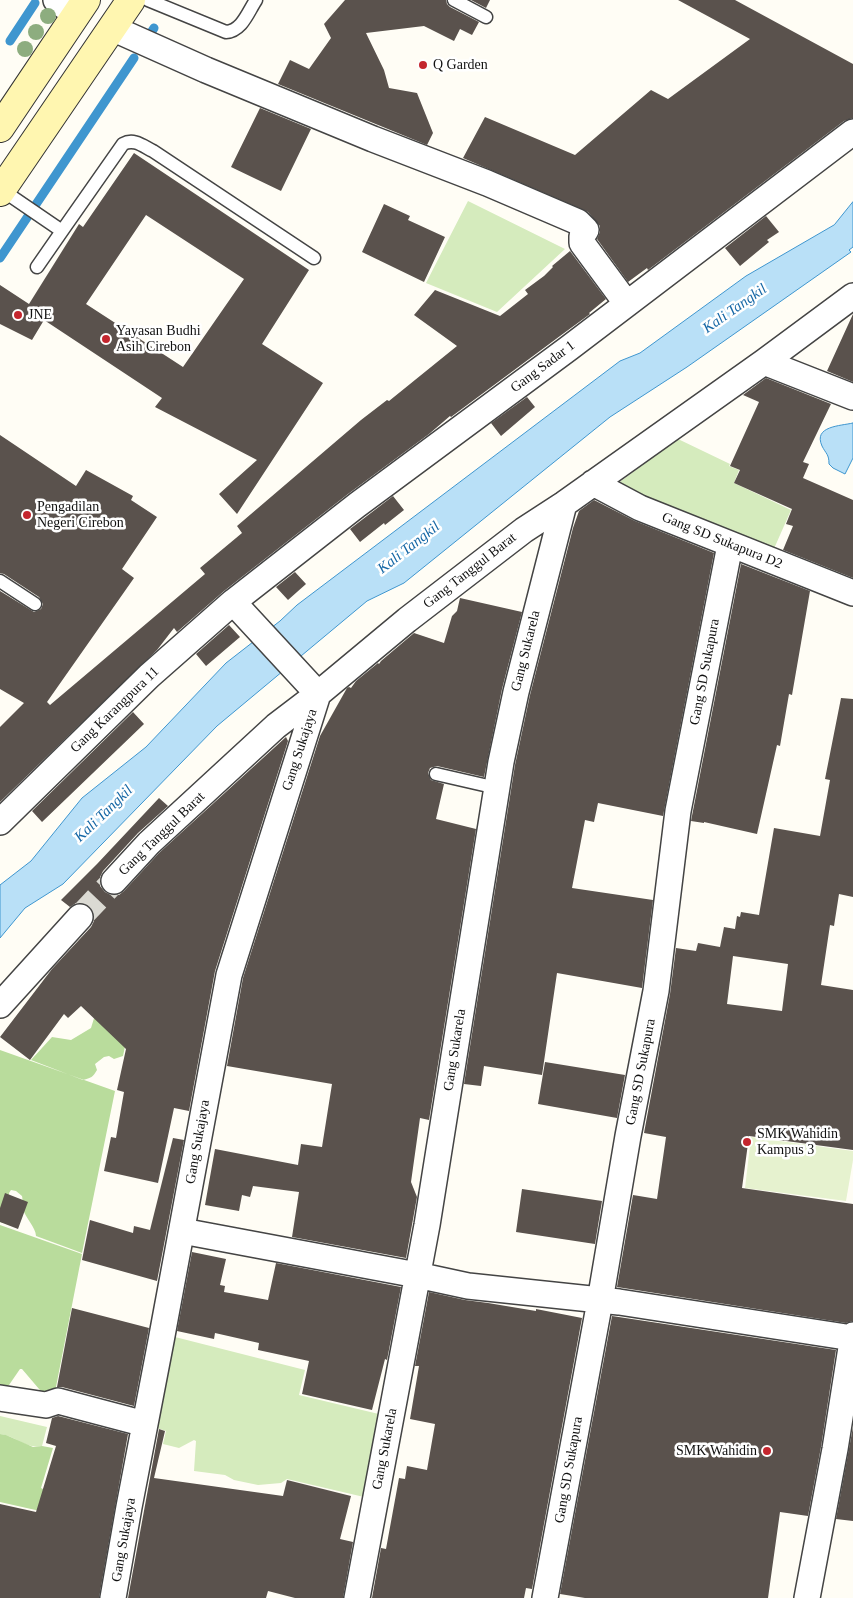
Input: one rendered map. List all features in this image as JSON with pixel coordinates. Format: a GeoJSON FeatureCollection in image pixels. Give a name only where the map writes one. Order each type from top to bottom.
{"type":"FeatureCollection","features":[{"type":"Feature","properties":{"kind":"main road"},"geometry":{"type":"LineString","coordinates":[[1,191],[131,0]]}},
{"type":"Feature","properties":{"kind":"main road"},"geometry":{"type":"LineString","coordinates":[[0,128],[73,5]]}},
{"type":"Feature","properties":{"kind":"street"},"geometry":{"type":"LineString","coordinates":[[112,28],[206,70],[374,140],[487,183],[578,222],[586,230],[582,236],[582,243],[627,304]]}},
{"type":"Feature","properties":{"kind":"street","name":"Gang Sadar 1"},"geometry":{"type":"LineString","coordinates":[[238,607],[357,505],[627,304],[853,132]]}},
{"type":"Feature","properties":{"kind":"street","name":"Gang Tanggul Barat"},"geometry":{"type":"LineString","coordinates":[[114,880],[149,843],[269,732],[312,687],[406,620],[524,530],[564,504],[764,362],[853,296]]}},
{"type":"Feature","properties":{"kind":"street"},"geometry":{"type":"LineString","coordinates":[[764,362],[853,397]]}},
{"type":"Feature","properties":{"kind":"street","name":"Gang SD Sukapura D2"},"geometry":{"type":"LineString","coordinates":[[593,483],[640,508],[853,593]]}},
{"type":"Feature","properties":{"kind":"street","name":"Gang Sukarela"},"geometry":{"type":"LineString","coordinates":[[356,1598],[428,1216],[496,788],[516,692],[564,504]]}},
{"type":"Feature","properties":{"kind":"street","name":"Gang SD Sukapura"},"geometry":{"type":"LineString","coordinates":[[545,1598],[656,990],[678,811],[730,545]]}},
{"type":"Feature","properties":{"kind":"street"},"geometry":{"type":"LineString","coordinates":[[238,607],[312,687]]}},
{"type":"Feature","properties":{"kind":"street","name":"Gang Karangpura 11"},"geometry":{"type":"LineString","coordinates":[[0,822],[149,676],[238,607]]}},
{"type":"Feature","properties":{"kind":"street","name":"Gang Sukajaya"},"geometry":{"type":"LineString","coordinates":[[114,1598],[129,1507],[229,975],[312,687]]}},
{"type":"Feature","properties":{"kind":"street"},"geometry":{"type":"LineString","coordinates":[[0,1005],[80,917]]}},
{"type":"Feature","properties":{"kind":"street"},"geometry":{"type":"LineString","coordinates":[[182,1231],[468,1286],[619,1302],[853,1336],[835,1449],[807,1598]]}},
{"type":"Feature","properties":{"kind":"street"},"geometry":{"type":"LineString","coordinates":[[0,1398],[46,1405],[58,1401],[145,1424]]}},
{"type":"Feature","properties":{"kind":"lane"},"geometry":{"type":"LineString","coordinates":[[148,0],[226,32],[238,29],[256,0]]}},
{"type":"Feature","properties":{"kind":"lane"},"geometry":{"type":"LineString","coordinates":[[454,0],[486,17]]}},
{"type":"Feature","properties":{"kind":"lane"},"geometry":{"type":"LineString","coordinates":[[37,267],[123,144],[129,141],[136,141],[153,151],[314,258]]}},
{"type":"Feature","properties":{"kind":"lane"},"geometry":{"type":"LineString","coordinates":[[1,191],[62,231]]}},
{"type":"Feature","properties":{"kind":"lane"},"geometry":{"type":"LineString","coordinates":[[0,581],[36,604]]}},
{"type":"Feature","properties":{"kind":"lane"},"geometry":{"type":"LineString","coordinates":[[436,774],[496,788]]}},
{"type":"Feature","properties":{"kind":"green space"},"geometry":{"type":"Polygon","coordinates":[[[468,201],[565,249],[497,312],[426,283],[468,201]]]}},
{"type":"Feature","properties":{"kind":"green space"},"geometry":{"type":"Polygon","coordinates":[[[678,439],[739,470],[734,483],[791,510],[773,551],[633,495],[617,484],[678,439]]]}},
{"type":"Feature","properties":{"kind":"green space"},"geometry":{"type":"Polygon","coordinates":[[[132,1013],[123,1056],[114,1059],[109,1056],[104,1057],[95,1064],[97,1070],[90,1078],[83,1080],[31,1060],[52,1037],[71,1040],[91,1028],[95,1015],[132,1013]]]}},
{"type":"Feature","properties":{"kind":"green space"},"geometry":{"type":"Polygon","coordinates":[[[0,1050],[115,1091],[82,1253],[36,1236],[23,1209],[22,1196],[16,1191],[11,1190],[9,1193],[9,1201],[3,1223],[0,1222],[0,1050]]]}},
{"type":"Feature","properties":{"kind":"green space"},"geometry":{"type":"Polygon","coordinates":[[[751,1137],[853,1151],[846,1201],[745,1188],[751,1137]]]}},
{"type":"Feature","properties":{"kind":"green space"},"geometry":{"type":"Polygon","coordinates":[[[0,1225],[82,1254],[54,1397],[45,1396],[22,1369],[20,1369],[9,1385],[0,1389],[0,1225]]]}},
{"type":"Feature","properties":{"kind":"green space"},"geometry":{"type":"Polygon","coordinates":[[[175,1337],[305,1370],[299,1395],[383,1415],[364,1497],[287,1479],[281,1483],[258,1485],[234,1480],[225,1475],[194,1471],[196,1441],[194,1440],[179,1448],[163,1444],[166,1431],[157,1428],[175,1337]]]}},
{"type":"Feature","properties":{"kind":"green space"},"geometry":{"type":"Polygon","coordinates":[[[0,1416],[47,1427],[42,1446],[30,1446],[0,1434],[0,1416]]]}},
{"type":"Feature","properties":{"kind":"green space"},"geometry":{"type":"Polygon","coordinates":[[[0,1434],[33,1447],[53,1448],[41,1488],[45,1490],[40,1511],[0,1502],[0,1434]]]}},
{"type":"Feature","properties":{"kind":"water","name":"Kali Tangkil"},"geometry":{"type":"Polygon","coordinates":[[[853,202],[853,247],[849,250],[851,252],[687,367],[610,417],[404,583],[367,601],[217,726],[63,884],[25,908],[0,938],[0,885],[31,861],[82,798],[146,747],[226,663],[280,621],[297,605],[620,361],[640,353],[746,276],[834,225],[853,202]]]}},
{"type":"Feature","properties":{"kind":"water"},"geometry":{"type":"Polygon","coordinates":[[[853,423],[853,458],[845,474],[829,464],[828,456],[820,439],[821,434],[829,428],[853,423]]]}},
{"type":"Feature","properties":{"kind":"building"},"geometry":{"type":"Polygon","coordinates":[[[345,0],[446,0],[450,7],[479,22],[472,35],[460,29],[454,41],[424,26],[366,33],[384,70],[389,88],[417,93],[433,133],[427,145],[278,84],[290,60],[309,69],[331,38],[324,24],[345,0]]]}},
{"type":"Feature","properties":{"kind":"building"},"geometry":{"type":"Polygon","coordinates":[[[471,0],[490,0],[486,8],[471,0]]]}},
{"type":"Feature","properties":{"kind":"building"},"geometry":{"type":"Polygon","coordinates":[[[678,0],[735,0],[853,64],[853,118],[844,121],[648,270],[647,268],[628,282],[597,239],[600,226],[588,212],[463,158],[485,117],[575,155],[651,90],[668,99],[750,39],[678,0]]]}},
{"type":"Feature","properties":{"kind":"building"},"geometry":{"type":"Polygon","coordinates":[[[260,108],[311,129],[281,191],[231,167],[260,108]]]}},
{"type":"Feature","properties":{"kind":"building","name":"Yayasan Budhi Asih Cirebon"},"geometry":{"type":"Polygon","coordinates":[[[134,153],[309,270],[262,344],[323,383],[237,514],[219,494],[257,460],[155,407],[162,398],[44,320],[32,340],[0,324],[0,285],[29,304],[79,224],[83,227],[134,153]],[[146,215],[86,304],[183,367],[244,279],[146,215]]]}},
{"type":"Feature","properties":{"kind":"building"},"geometry":{"type":"Polygon","coordinates":[[[384,204],[410,216],[408,220],[445,237],[424,282],[362,252],[384,204]]]}},
{"type":"Feature","properties":{"kind":"building"},"geometry":{"type":"Polygon","coordinates":[[[766,216],[779,232],[767,240],[769,242],[740,266],[725,248],[766,216]]]}},
{"type":"Feature","properties":{"kind":"building"},"geometry":{"type":"Polygon","coordinates":[[[570,251],[606,299],[590,314],[450,416],[429,434],[348,494],[224,591],[177,632],[174,628],[157,650],[0,802],[0,727],[24,703],[0,689],[0,591],[34,612],[41,609],[43,604],[39,597],[0,573],[0,435],[76,486],[86,470],[133,496],[131,500],[157,517],[122,569],[134,578],[47,702],[50,705],[205,574],[200,568],[242,533],[237,526],[361,420],[387,400],[389,401],[457,346],[414,315],[435,290],[500,316],[528,294],[525,290],[544,276],[552,266],[570,251]]]}},
{"type":"Feature","properties":{"kind":"building"},"geometry":{"type":"Polygon","coordinates":[[[853,314],[853,382],[827,371],[853,314]]]}},
{"type":"Feature","properties":{"kind":"building"},"geometry":{"type":"Polygon","coordinates":[[[766,378],[831,404],[803,462],[809,464],[803,478],[853,500],[853,578],[783,550],[793,526],[786,524],[792,509],[734,483],[740,470],[730,466],[759,402],[743,395],[766,378]]]}},
{"type":"Feature","properties":{"kind":"building"},"geometry":{"type":"Polygon","coordinates":[[[527,397],[535,407],[501,436],[491,423],[527,397]]]}},
{"type":"Feature","properties":{"kind":"building"},"geometry":{"type":"Polygon","coordinates":[[[393,496],[404,510],[360,542],[350,529],[393,496]]]}},
{"type":"Feature","properties":{"kind":"building"},"geometry":{"type":"Polygon","coordinates":[[[594,500],[635,521],[714,553],[663,816],[598,803],[594,822],[585,820],[572,888],[653,900],[642,988],[557,973],[542,1075],[484,1066],[481,1086],[464,1084],[515,765],[530,695],[573,528],[579,511],[594,500]]]}},
{"type":"Feature","properties":{"kind":"building"},"geometry":{"type":"Polygon","coordinates":[[[741,564],[810,591],[792,695],[789,694],[780,746],[777,745],[757,834],[704,822],[691,821],[741,564]]]}},
{"type":"Feature","properties":{"kind":"building"},"geometry":{"type":"Polygon","coordinates":[[[295,572],[306,584],[288,600],[276,587],[295,572]]]}},
{"type":"Feature","properties":{"kind":"building"},"geometry":{"type":"Polygon","coordinates":[[[460,598],[522,612],[502,689],[484,777],[437,766],[430,768],[428,773],[431,780],[444,784],[436,819],[476,829],[429,1120],[420,1118],[411,1182],[417,1197],[406,1258],[292,1237],[299,1192],[253,1186],[250,1197],[242,1195],[239,1211],[205,1205],[215,1149],[298,1165],[301,1144],[322,1147],[332,1084],[227,1066],[243,978],[320,736],[347,688],[351,688],[356,681],[379,664],[414,633],[444,643],[452,616],[457,611],[460,598]]]}},
{"type":"Feature","properties":{"kind":"building"},"geometry":{"type":"Polygon","coordinates":[[[229,625],[240,637],[206,666],[196,654],[229,625]]]}},
{"type":"Feature","properties":{"kind":"building"},"geometry":{"type":"Polygon","coordinates":[[[841,698],[853,699],[853,897],[839,894],[834,926],[830,925],[821,985],[853,990],[853,1150],[749,1136],[742,1188],[853,1204],[853,1321],[846,1323],[617,1287],[633,1195],[657,1199],[666,1137],[644,1133],[670,994],[676,948],[696,951],[698,943],[720,947],[724,927],[735,929],[737,916],[740,917],[741,912],[759,915],[774,828],[820,836],[830,780],[825,779],[841,698]],[[733,956],[727,1004],[782,1011],[788,964],[733,956]]]}},
{"type":"Feature","properties":{"kind":"building"},"geometry":{"type":"Polygon","coordinates":[[[133,712],[144,724],[42,822],[32,811],[133,712]]]}},
{"type":"Feature","properties":{"kind":"building"},"geometry":{"type":"Polygon","coordinates":[[[286,737],[288,741],[215,971],[189,1111],[174,1108],[158,1183],[104,1171],[111,1137],[116,1138],[124,1092],[117,1090],[126,1049],[81,1006],[68,1018],[64,1014],[30,1060],[0,1037],[52,969],[91,927],[94,921],[93,912],[89,906],[83,903],[76,903],[70,907],[61,900],[159,798],[168,806],[138,833],[103,871],[100,877],[100,886],[105,892],[111,895],[119,895],[159,853],[286,737]]]}},
{"type":"Feature","properties":{"kind":"building"},"geometry":{"type":"Polygon","coordinates":[[[545,1062],[625,1075],[617,1118],[538,1104],[545,1062]]]}},
{"type":"Feature","properties":{"kind":"building"},"geometry":{"type":"Polygon","coordinates":[[[173,1138],[184,1140],[157,1281],[82,1260],[90,1220],[133,1233],[134,1226],[150,1230],[173,1138]]]}},
{"type":"Feature","properties":{"kind":"building"},"geometry":{"type":"Polygon","coordinates":[[[522,1189],[602,1201],[595,1244],[516,1232],[522,1189]]]}},
{"type":"Feature","properties":{"kind":"building"},"geometry":{"type":"Polygon","coordinates":[[[5,1193],[28,1202],[18,1229],[0,1222],[0,1208],[5,1193]]]}},
{"type":"Feature","properties":{"kind":"building"},"geometry":{"type":"Polygon","coordinates":[[[192,1252],[226,1259],[220,1285],[225,1286],[224,1292],[268,1300],[276,1263],[401,1287],[387,1360],[385,1359],[372,1410],[302,1394],[309,1361],[258,1350],[259,1343],[215,1333],[214,1339],[177,1331],[192,1252]]]}},
{"type":"Feature","properties":{"kind":"building"},"geometry":{"type":"Polygon","coordinates":[[[429,1292],[465,1300],[536,1311],[536,1309],[582,1318],[532,1589],[526,1588],[524,1598],[372,1598],[381,1548],[386,1549],[399,1478],[405,1479],[407,1466],[427,1470],[435,1424],[410,1419],[419,1366],[415,1366],[429,1292]]]}},
{"type":"Feature","properties":{"kind":"building"},"geometry":{"type":"Polygon","coordinates":[[[72,1308],[149,1328],[134,1406],[57,1387],[72,1308]]]}},
{"type":"Feature","properties":{"kind":"building"},"geometry":{"type":"Polygon","coordinates":[[[612,1316],[836,1350],[808,1516],[780,1512],[768,1598],[585,1598],[560,1594],[612,1316]]]}},
{"type":"Feature","properties":{"kind":"building"},"geometry":{"type":"Polygon","coordinates":[[[58,1416],[128,1434],[99,1598],[0,1598],[0,1504],[36,1512],[56,1446],[46,1443],[52,1418],[58,1416]]]}},
{"type":"Feature","properties":{"kind":"building"},"geometry":{"type":"Polygon","coordinates":[[[853,1427],[853,1521],[836,1519],[853,1427]]]}},
{"type":"Feature","properties":{"kind":"building"},"geometry":{"type":"Polygon","coordinates":[[[159,1429],[165,1431],[154,1478],[283,1496],[287,1480],[351,1496],[340,1539],[353,1542],[343,1598],[295,1598],[268,1591],[266,1598],[128,1598],[159,1429]]]}},
{"type":"Feature","properties":{"kind":"waterway"},"geometry":{"type":"LineString","coordinates":[[10,41],[35,3]]}},
{"type":"Feature","properties":{"kind":"waterway"},"geometry":{"type":"LineString","coordinates":[[147,39],[154,28]]}},
{"type":"Feature","properties":{"kind":"waterway"},"geometry":{"type":"LineString","coordinates":[[0,258],[134,58]]}},
{"type":"Feature","properties":{"kind":"tunnel"},"geometry":{"type":"LineString","coordinates":[[80,917],[114,881]]}},
{"type":"Feature","properties":{"kind":"place","name":"Q Garden"},"geometry":{"type":"Point","coordinates":[423,65]}},
{"type":"Feature","properties":{"kind":"place","name":"JNE"},"geometry":{"type":"Point","coordinates":[18,315]}},
{"type":"Feature","properties":{"kind":"place","name":"Yayasan Budhi Asih Cirebon"},"geometry":{"type":"Point","coordinates":[106,339]}},
{"type":"Feature","properties":{"kind":"place","name":"Pengadilan Negeri Cirebon"},"geometry":{"type":"Point","coordinates":[27,515]}},
{"type":"Feature","properties":{"kind":"place","name":"SMK Wahidin Kampus 3"},"geometry":{"type":"Point","coordinates":[747,1142]}},
{"type":"Feature","properties":{"kind":"place","name":"SMK Wahidin"},"geometry":{"type":"Point","coordinates":[767,1451]}}]}
